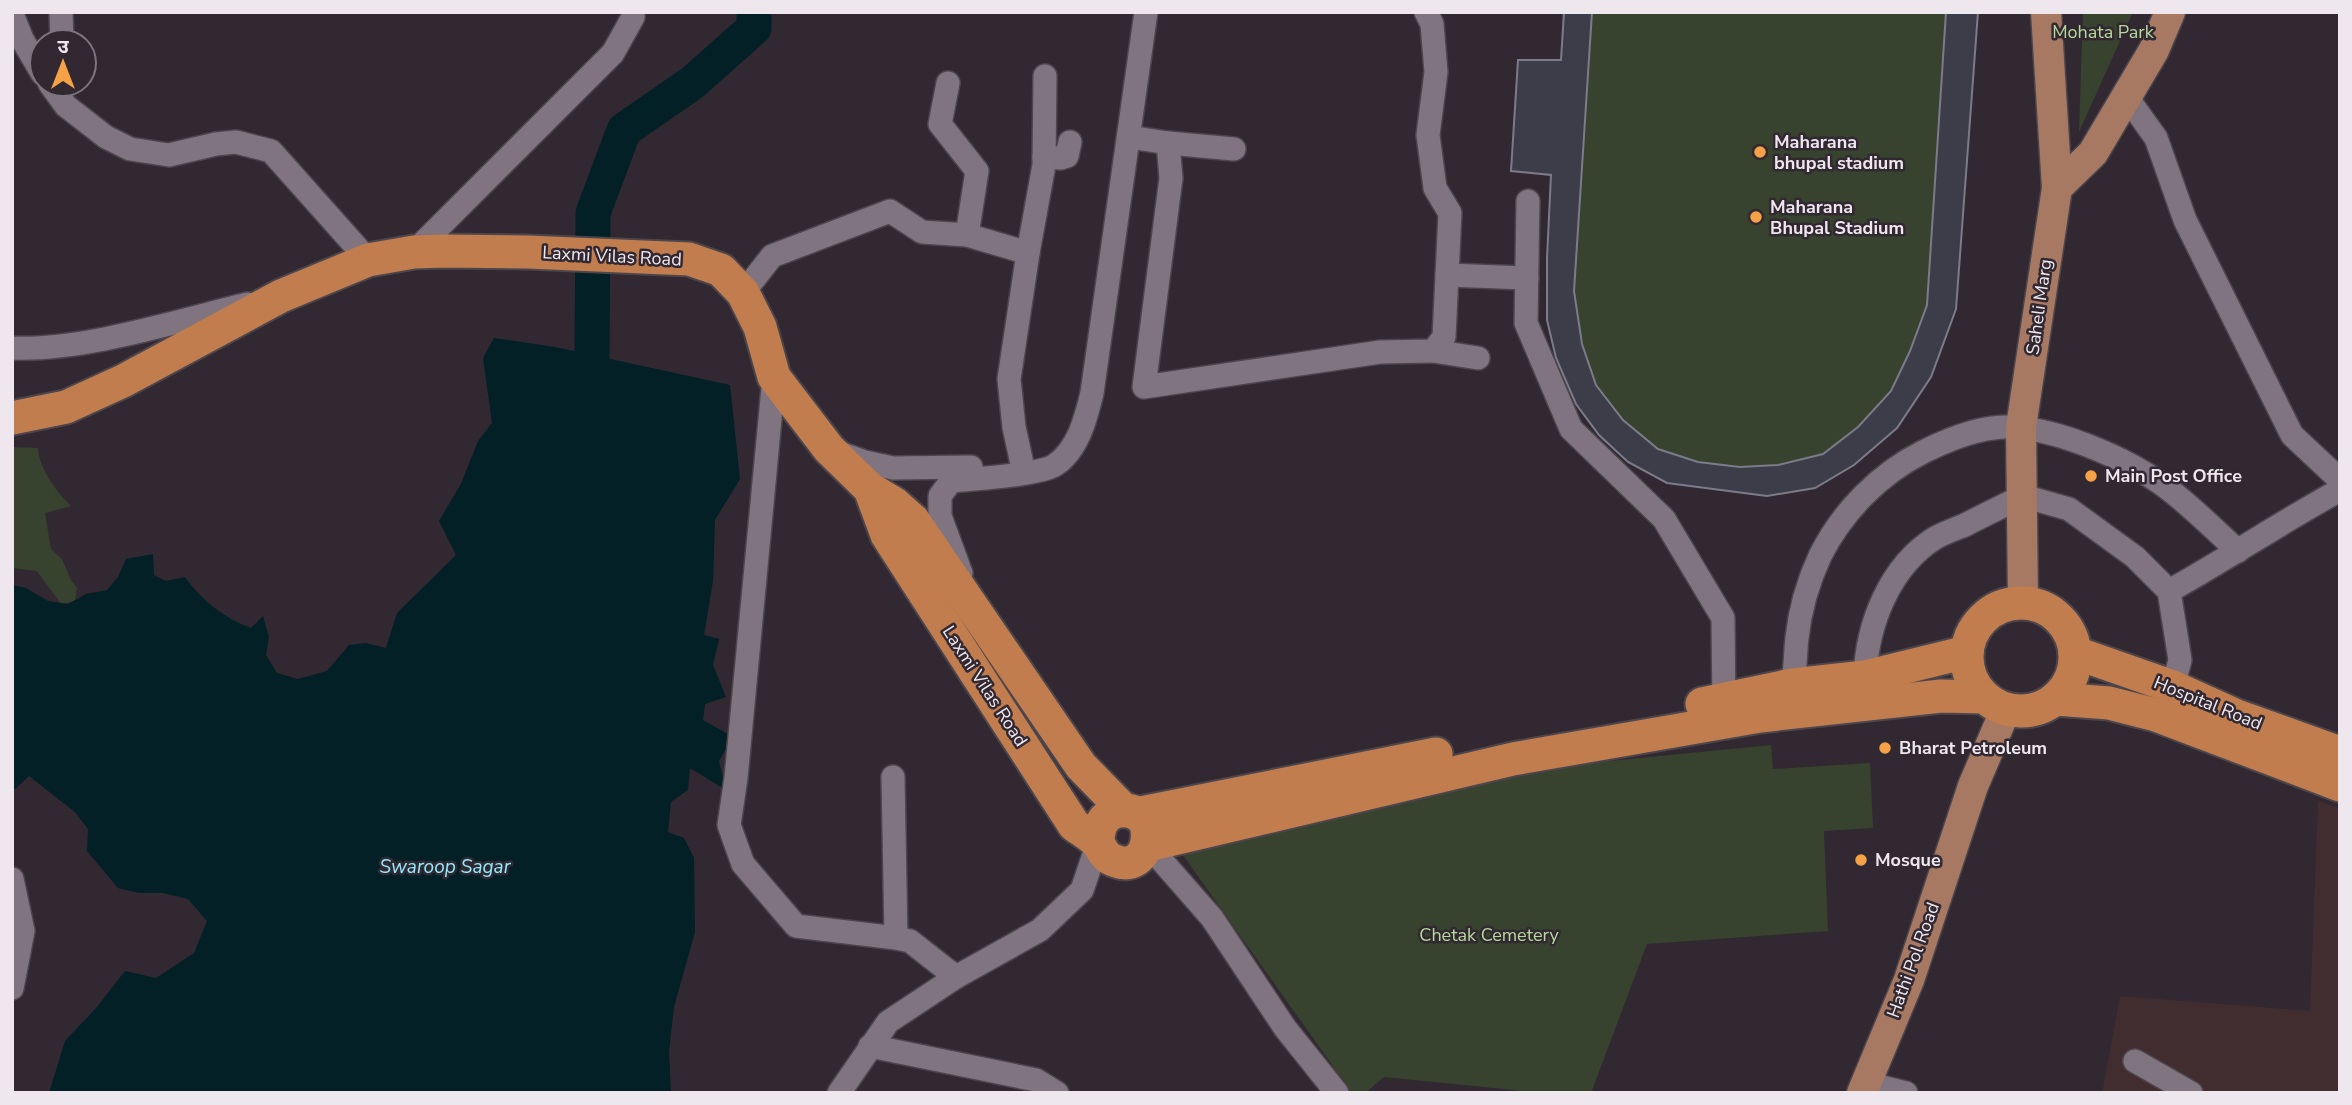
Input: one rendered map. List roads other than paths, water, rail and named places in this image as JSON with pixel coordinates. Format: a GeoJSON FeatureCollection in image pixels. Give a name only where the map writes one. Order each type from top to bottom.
{"type":"FeatureCollection","features":[{"type":"Feature","properties":{"kind":"highway","name":"Laxmi Vilas Road"},"geometry":{"type":"LineString","coordinates":[[12,418],[66,407],[123,381],[281,296],[368,260],[430,252],[541,252],[689,259],[721,270],[743,293],[760,327],[774,377],[829,449],[870,489],[887,535],[1074,825],[1098,843],[1107,857],[1122,863],[1138,858],[1148,845]]}},
{"type":"Feature","properties":{"kind":"highway"},"geometry":{"type":"LineString","coordinates":[[870,489],[895,504],[914,520],[1081,766],[1130,812],[1145,822],[1149,833],[1148,845],[1723,711],[1792,685],[1865,677],[1967,652]]}},
{"type":"Feature","properties":{"kind":"highway"},"geometry":{"type":"LineString","coordinates":[[1098,843],[1098,831],[1103,820],[1113,813],[1723,711],[1941,696],[1995,703],[2023,711],[2040,708],[2055,699],[2071,679],[2076,653],[2073,640],[2059,618],[2048,610],[2023,603],[2010,604],[1986,616],[1976,626],[1967,652],[1971,676],[1995,703]]}},
{"type":"Feature","properties":{"kind":"highway","name":"Hospital Road"},"geometry":{"type":"LineString","coordinates":[[2076,653],[2173,687],[2236,716],[2340,753]]}},
{"type":"Feature","properties":{"kind":"highway"},"geometry":{"type":"LineString","coordinates":[[2055,699],[2109,703],[2156,715],[2340,785]]}},
{"type":"Feature","properties":{"kind":"main road","name":"Saheli Marg"},"geometry":{"type":"LineString","coordinates":[[2023,603],[2021,427],[2057,188],[2046,12]]}},
{"type":"Feature","properties":{"kind":"main road"},"geometry":{"type":"LineString","coordinates":[[2057,188],[2093,153],[2154,50],[2170,12]]}},
{"type":"Feature","properties":{"kind":"main road","name":"Hathi Pol Road"},"geometry":{"type":"LineString","coordinates":[[1864,1088],[1909,980],[1973,786],[1995,703]]}},
{"type":"Feature","properties":{"kind":"street"},"geometry":{"type":"LineString","coordinates":[[430,252],[612,53],[633,18],[633,12]]}},
{"type":"Feature","properties":{"kind":"street"},"geometry":{"type":"LineString","coordinates":[[979,618],[940,516],[940,496],[951,481],[1054,466],[1070,450],[1083,428],[1092,393],[1146,12]]}},
{"type":"Feature","properties":{"kind":"street"},"geometry":{"type":"LineString","coordinates":[[1426,12],[1432,24],[1436,72],[1428,135],[1435,188],[1450,213],[1444,337],[1433,351]]}},
{"type":"Feature","properties":{"kind":"street"},"geometry":{"type":"LineString","coordinates":[[12,14],[28,49]]}},
{"type":"Feature","properties":{"kind":"street"},"geometry":{"type":"LineString","coordinates":[[1022,464],[1014,427],[1009,379],[1044,157],[1045,76]]}},
{"type":"Feature","properties":{"kind":"street"},"geometry":{"type":"LineString","coordinates":[[948,83],[940,124],[977,171],[967,235]]}},
{"type":"Feature","properties":{"kind":"street"},"geometry":{"type":"LineString","coordinates":[[2126,96],[2156,138],[2185,219],[2292,435],[2340,480]]}},
{"type":"Feature","properties":{"kind":"street"},"geometry":{"type":"LineString","coordinates":[[60,98],[66,106],[106,137],[130,149],[169,155],[236,142],[271,151],[368,260]]}},
{"type":"Feature","properties":{"kind":"street"},"geometry":{"type":"LineString","coordinates":[[1129,137],[1234,149]]}},
{"type":"Feature","properties":{"kind":"street"},"geometry":{"type":"LineString","coordinates":[[1044,157],[1067,156],[1070,142]]}},
{"type":"Feature","properties":{"kind":"street"},"geometry":{"type":"LineString","coordinates":[[1168,143],[1171,178],[1144,387],[1380,352],[1433,351],[1478,358]]}},
{"type":"Feature","properties":{"kind":"street"},"geometry":{"type":"LineString","coordinates":[[1528,201],[1526,323],[1571,429],[1664,519],[1723,618],[1723,711]]}},
{"type":"Feature","properties":{"kind":"street"},"geometry":{"type":"LineString","coordinates":[[743,293],[772,256],[890,211],[922,232],[967,235],[1028,253]]}},
{"type":"Feature","properties":{"kind":"street"},"geometry":{"type":"LineString","coordinates":[[1447,275],[1527,278]]}},
{"type":"Feature","properties":{"kind":"street"},"geometry":{"type":"LineString","coordinates":[[12,348],[39,349],[106,337],[281,296]]}},
{"type":"Feature","properties":{"kind":"street"},"geometry":{"type":"LineString","coordinates":[[774,377],[736,778],[729,825],[743,864],[796,926],[910,941],[956,977]]}},
{"type":"Feature","properties":{"kind":"street"},"geometry":{"type":"LineString","coordinates":[[1792,685],[1796,670],[1801,609],[1821,555],[1852,507],[1894,469],[1939,444],[1993,428],[2021,427],[2083,444],[2143,471],[2171,491],[2238,551]]}},
{"type":"Feature","properties":{"kind":"street"},"geometry":{"type":"LineString","coordinates":[[829,449],[865,462],[893,468],[923,469],[1022,464],[1051,459],[1070,450]]}},
{"type":"Feature","properties":{"kind":"street"},"geometry":{"type":"LineString","coordinates":[[2169,591],[2340,490]]}},
{"type":"Feature","properties":{"kind":"street"},"geometry":{"type":"LineString","coordinates":[[1865,677],[1866,654],[1872,629],[1881,604],[1897,575],[1935,538],[2023,496],[2069,509],[2135,557],[2169,591],[2180,660],[2173,687]]}},
{"type":"Feature","properties":{"kind":"street"},"geometry":{"type":"LineString","coordinates":[[893,777],[896,938]]}},
{"type":"Feature","properties":{"kind":"street"},"geometry":{"type":"LineString","coordinates":[[839,1093],[888,1022],[956,977],[1040,930],[1082,890],[1098,843]]}},
{"type":"Feature","properties":{"kind":"street"},"geometry":{"type":"LineString","coordinates":[[1148,845],[1212,918],[1285,1028],[1337,1093]]}},
{"type":"Feature","properties":{"kind":"street"},"geometry":{"type":"LineString","coordinates":[[12,879],[23,930],[12,988]]}},
{"type":"Feature","properties":{"kind":"street"},"geometry":{"type":"LineString","coordinates":[[870,1046],[1036,1080],[1057,1093]]}},
{"type":"Feature","properties":{"kind":"street"},"geometry":{"type":"LineString","coordinates":[[2135,1061],[2191,1093]]}},
{"type":"Feature","properties":{"kind":"street"},"geometry":{"type":"LineString","coordinates":[[1864,1088],[1906,1093]]}},
{"type":"Feature","properties":{"kind":"water","name":"Swaroop Sagar"},"geometry":{"type":"Polygon","coordinates":[[[494,338],[555,347],[730,385],[740,479],[715,520],[713,581],[704,635],[719,639],[713,665],[726,697],[705,704],[703,720],[733,737],[719,761],[726,790],[690,768],[688,790],[671,802],[668,832],[684,838],[694,858],[695,932],[674,1007],[669,1052],[671,1093],[49,1093],[65,1041],[97,1007],[125,971],[156,978],[194,953],[207,921],[188,899],[118,888],[87,851],[88,829],[75,812],[29,776],[15,789],[12,786],[12,585],[26,588],[48,601],[68,604],[86,594],[107,590],[118,577],[126,559],[153,554],[154,575],[166,581],[185,577],[206,601],[223,614],[251,628],[263,616],[269,637],[266,655],[277,673],[298,679],[327,671],[349,645],[366,643],[386,648],[397,613],[456,555],[439,521],[461,484],[478,441],[492,423],[483,358],[494,338]]]}},
{"type":"Feature","properties":{"kind":"waterway"},"geometry":{"type":"LineString","coordinates":[[592,355],[593,213],[624,130],[692,83],[754,28],[754,12]]}},
{"type":"Feature","properties":{"kind":"place","name":"Maharana bhupal stadium"},"geometry":{"type":"Point","coordinates":[1760,152]}},
{"type":"Feature","properties":{"kind":"place","name":"Maharana Bhupal Stadium"},"geometry":{"type":"Point","coordinates":[1756,217]}},
{"type":"Feature","properties":{"kind":"place","name":"Main Post Office"},"geometry":{"type":"Point","coordinates":[2091,476]}},
{"type":"Feature","properties":{"kind":"place","name":"Bharat Petroleum"},"geometry":{"type":"Point","coordinates":[1885,748]}},
{"type":"Feature","properties":{"kind":"place","name":"Mosque"},"geometry":{"type":"Point","coordinates":[1861,860]}},
{"type":"Feature","properties":{"kind":"park label","name":"Mohata Park"},"geometry":{"type":"Point","coordinates":[2103,32]}},
{"type":"Feature","properties":{"kind":"park label","name":"Chetak Cemetery"},"geometry":{"type":"Point","coordinates":[1489,935]}}]}
